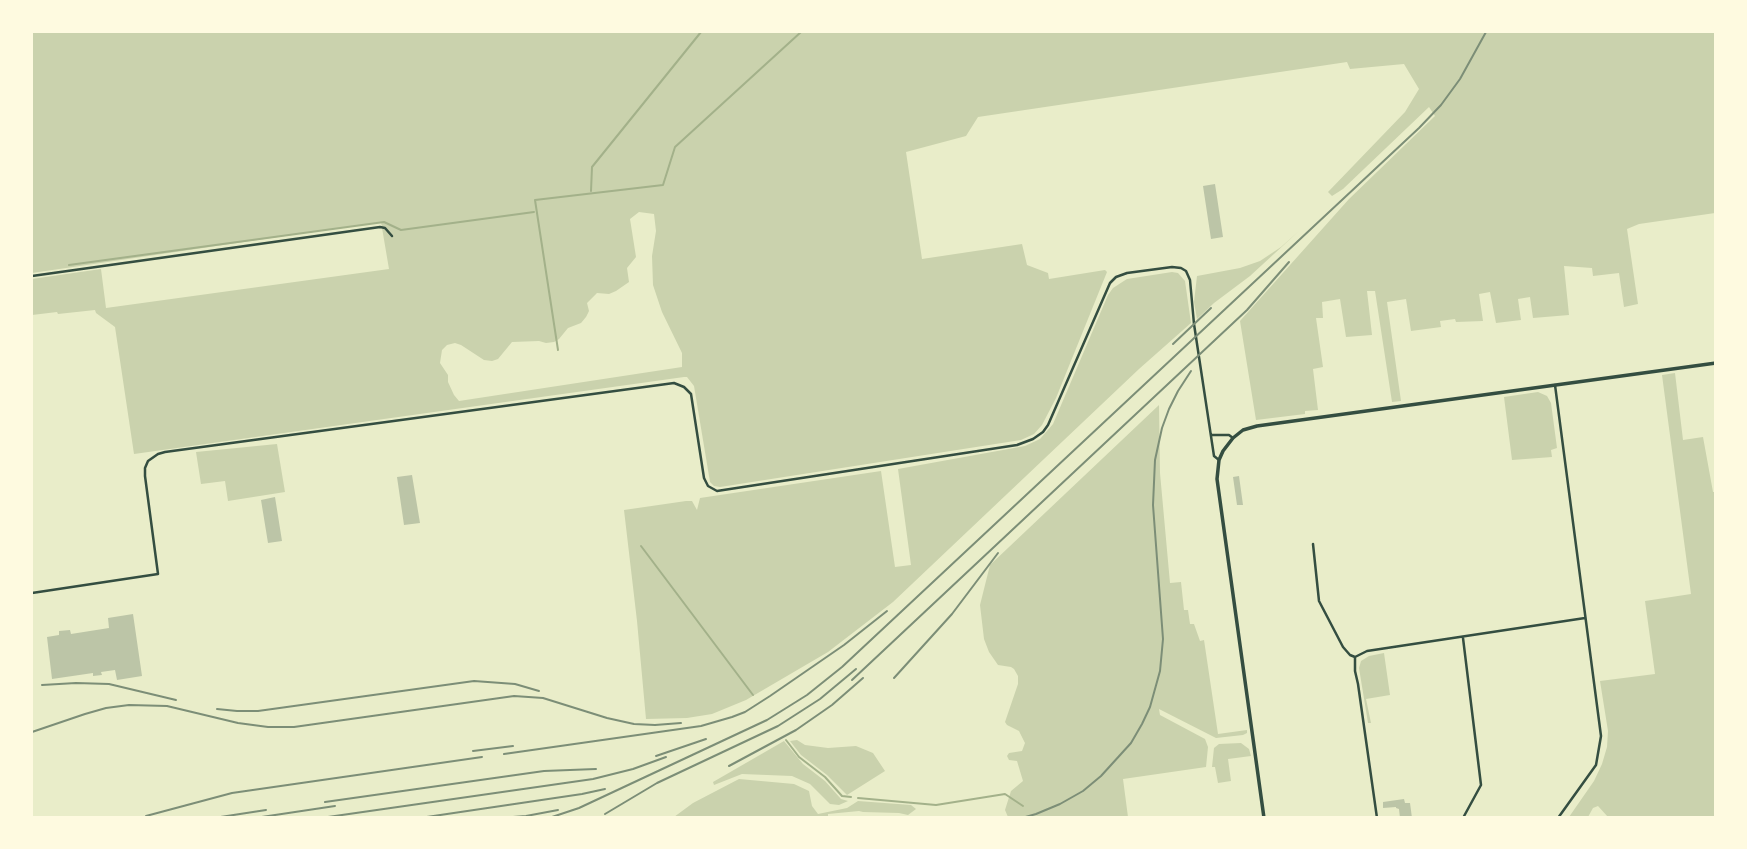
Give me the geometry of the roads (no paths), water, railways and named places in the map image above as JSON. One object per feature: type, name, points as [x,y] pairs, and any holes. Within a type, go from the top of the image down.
[{"type":"street","points":[[32,276],[380,227],[385,228],[392,236]]},
{"type":"street","points":[[32,593],[159,574],[145,468],[148,461],[165,452],[674,383],[691,394],[704,478],[708,486],[717,491],[1017,445],[1033,439],[1048,425],[1106,289],[1116,277],[1172,267],[1186,271],[1190,280],[1214,456],[1219,460]]},
{"type":"street","points":[[1264,817],[1217,479],[1219,460],[1233,438],[1242,430],[1257,426],[1716,363]]},
{"type":"street","points":[[1555,384],[1601,736],[1596,765],[1558,817]]},
{"type":"street","points":[[1211,435],[1229,435],[1233,438]]},
{"type":"street","points":[[1312,544],[1319,601],[1343,647],[1355,657]]},
{"type":"street","points":[[1355,657],[1367,650],[1585,618]]},
{"type":"street","points":[[1463,637],[1481,785],[1463,817]]},
{"type":"street","points":[[1355,657],[1354,671],[1377,817]]},
{"type":"waterway","points":[[591,191],[592,167],[701,32]]},
{"type":"waterway","points":[[558,350],[535,200],[663,185],[675,147],[801,32]]},
{"type":"waterway","points":[[69,265],[384,222],[401,230],[534,212]]},
{"type":"waterway","points":[[641,546],[753,695]]},
{"type":"waterway","points":[[786,740],[799,757],[825,777],[842,796],[851,797]]},
{"type":"waterway","points":[[858,798],[936,805],[1005,794],[1023,806]]},
{"type":"railway","points":[[549,818],[579,808],[767,720],[807,695],[842,667],[1419,128],[1441,105],[1460,79],[1486,32]]},
{"type":"railway","points":[[852,680],[1247,310],[1289,262]]},
{"type":"railway","points":[[1173,344],[1211,308]]},
{"type":"railway","points":[[1022,818],[1060,804],[1083,791],[1101,776],[1131,743],[1150,707],[1160,671],[1163,639],[1153,505],[1155,460],[1169,409],[1191,371]]},
{"type":"railway","points":[[894,678],[952,614],[998,553]]},
{"type":"railway","points":[[504,754],[701,726],[732,717],[770,696],[844,645],[887,611]]},
{"type":"railway","points":[[605,814],[657,783],[778,726],[820,699],[856,669]]},
{"type":"railway","points":[[729,766],[796,730],[832,705],[863,678]]},
{"type":"railway","points":[[217,709],[258,711],[474,681],[515,684],[539,691]]},
{"type":"railway","points":[[42,685],[109,684],[176,700]]},
{"type":"railway","points":[[32,732],[106,708],[129,705],[167,706],[238,723],[294,727],[514,696],[543,698],[634,724],[681,723]]},
{"type":"railway","points":[[656,756],[706,739]]},
{"type":"railway","points":[[473,751],[513,746]]},
{"type":"railway","points":[[146,816],[232,793],[482,757]]},
{"type":"railway","points":[[321,818],[593,779],[666,757]]},
{"type":"railway","points":[[325,802],[544,771],[596,769]]},
{"type":"railway","points":[[420,818],[605,789]]},
{"type":"railway","points":[[255,818],[335,806]]},
{"type":"railway","points":[[214,818],[266,810]]},
{"type":"railway","points":[[500,818],[558,810]]}]
